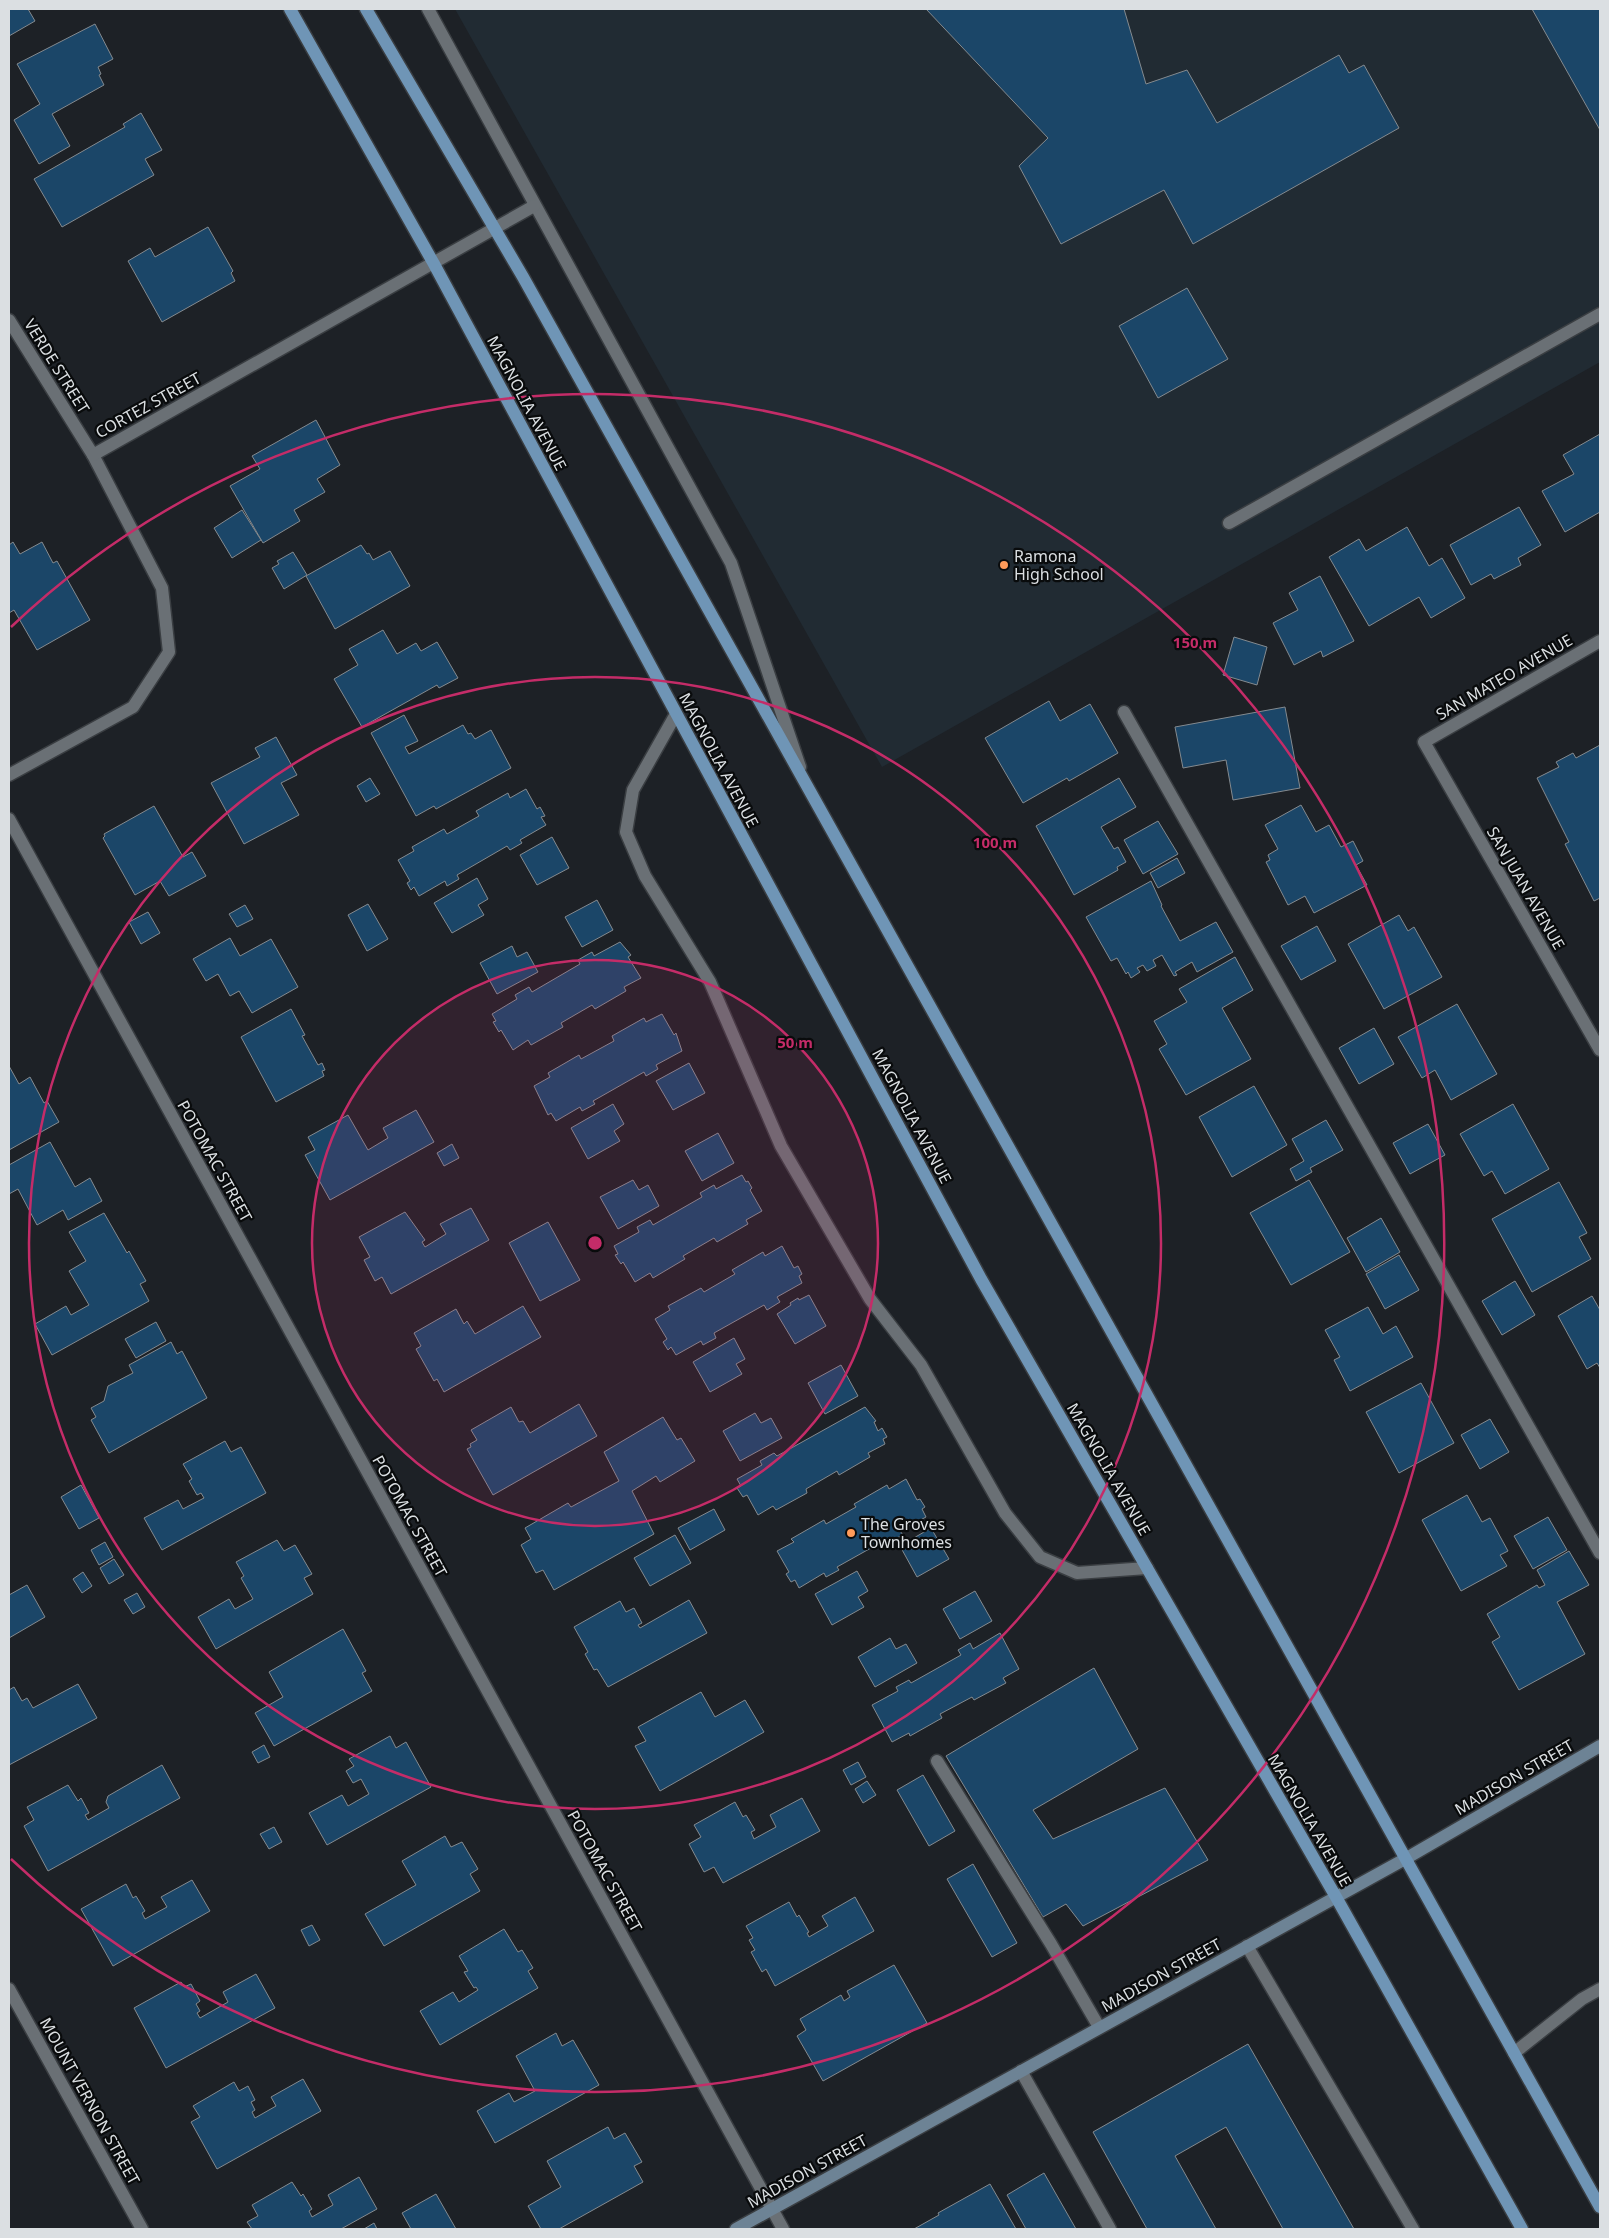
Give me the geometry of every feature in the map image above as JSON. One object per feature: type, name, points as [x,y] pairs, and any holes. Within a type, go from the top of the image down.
[{"type":"main road","name":"MAGNOLIA AVENUE","points":[[290,9],[434,264],[981,1279],[1336,1897],[1522,2229]]},
{"type":"main road","points":[[366,9],[495,228],[1600,2206]]},
{"type":"main road","name":"MADISON STREET","points":[[736,2229],[1405,1859],[1600,1746]]},
{"type":"street","points":[[428,9],[534,206],[731,563],[804,779]]},
{"type":"street","name":"CORTEZ STREET","points":[[9,775],[133,707],[169,652],[162,588],[92,455],[534,206]]},
{"type":"street","points":[[1229,523],[1600,314]]},
{"type":"street","name":"VERDE STREET","points":[[9,320],[92,455]]},
{"type":"street","name":"SAN MATEO AVENUE","points":[[1424,742],[1600,641]]},
{"type":"street","points":[[1124,712],[1600,1553]]},
{"type":"street","points":[[676,714],[633,790],[626,832],[645,876],[710,982],[781,1146],[870,1299],[921,1365],[1005,1513],[1040,1557],[1077,1573],[1147,1568]]},
{"type":"street","name":"SAN JUAN AVENUE","points":[[1424,742],[1600,1050]]},
{"type":"street","name":"POTOMAC STREET","points":[[9,819],[783,2229]]},
{"type":"street","points":[[937,1761],[1051,1944],[1100,2028]]},
{"type":"street","points":[[1247,1946],[1413,2229]]},
{"type":"street","name":"MOUNT VERNON STREET","points":[[9,1989],[142,2229]]},
{"type":"street","points":[[1514,2053],[1582,1999],[1600,1989]]},
{"type":"street","points":[[1021,2071],[1110,2229]]},
{"type":"shaded area","name":"Ramona High School","points":[[455,9],[1600,9],[1600,362],[882,767]]},
{"type":"building","points":[[9,9],[28,9],[35,21],[9,36]]},
{"type":"building","points":[[926,9],[1124,9],[1146,84],[1187,70],[1217,123],[1339,55],[1349,73],[1364,65],[1399,128],[1193,244],[1164,190],[1061,244],[1019,166],[1048,138]]},
{"type":"building","points":[[1532,9],[1600,9],[1600,130]]},
{"type":"building","points":[[95,24],[113,59],[98,67],[101,74],[99,75],[104,85],[52,114],[70,146],[39,164],[14,120],[40,104],[17,64]]},
{"type":"building","points":[[141,113],[162,150],[145,159],[154,175],[62,227],[34,179],[125,127],[123,124]]},
{"type":"building","points":[[208,227],[233,271],[231,273],[235,281],[162,322],[128,261],[150,248],[155,257]]},
{"type":"building","points":[[1187,288],[1228,359],[1158,398],[1119,326]]},
{"type":"building","points":[[316,420],[340,465],[317,479],[325,492],[294,510],[300,521],[263,543],[230,486],[260,469],[252,456]]},
{"type":"building","points":[[1600,434],[1600,512],[1565,532],[1542,491],[1574,474],[1563,455]]},
{"type":"building","points":[[1519,507],[1541,545],[1518,558],[1521,565],[1494,579],[1491,574],[1471,585],[1450,545]]},
{"type":"building","points":[[242,510],[261,540],[232,558],[214,528]]},
{"type":"building","points":[[1407,527],[1429,566],[1442,558],[1465,598],[1431,618],[1419,597],[1369,626],[1329,557],[1359,539],[1366,551]]},
{"type":"building","points":[[13,542],[20,554],[42,542],[53,563],[57,561],[90,620],[37,650],[14,610],[9,613],[9,545]]},
{"type":"building","points":[[361,545],[373,560],[390,551],[410,586],[335,629],[306,576]]},
{"type":"building","points":[[293,552],[307,575],[284,589],[272,568],[279,564],[277,561]]},
{"type":"building","points":[[1320,576],[1354,641],[1323,657],[1321,651],[1294,665],[1273,623],[1298,610],[1289,593]]},
{"type":"building","points":[[383,630],[397,654],[416,643],[421,651],[437,642],[458,678],[439,688],[437,685],[362,727],[334,679],[358,665],[349,649]]},
{"type":"building","points":[[1234,637],[1267,647],[1257,685],[1223,675]]},
{"type":"building","points":[[1049,701],[1060,721],[1090,704],[1118,753],[1069,781],[1067,778],[1023,803],[985,738]]},
{"type":"building","points":[[1285,707],[1300,788],[1233,800],[1226,760],[1183,768],[1175,727]]},
{"type":"building","points":[[404,715],[418,741],[405,747],[409,754],[463,725],[468,734],[471,733],[475,739],[491,730],[511,768],[436,809],[434,806],[416,816],[371,733]]},
{"type":"building","points":[[276,737],[297,775],[281,783],[299,815],[244,844],[211,783],[260,757],[255,748]]},
{"type":"building","points":[[1600,745],[1600,898],[1594,901],[1565,844],[1569,842],[1537,778],[1559,767],[1556,762],[1573,753],[1576,758]]},
{"type":"building","points":[[370,778],[380,794],[366,802],[357,786]]},
{"type":"building","points":[[1119,778],[1136,807],[1101,827],[1114,849],[1118,847],[1126,862],[1117,867],[1118,870],[1074,895],[1036,826]]},
{"type":"building","points":[[526,789],[537,809],[540,807],[545,816],[541,817],[546,825],[520,840],[522,843],[510,850],[507,846],[457,875],[459,879],[447,886],[445,881],[419,896],[414,887],[411,890],[407,883],[410,881],[398,860],[414,851],[412,847],[444,829],[447,834],[479,816],[476,811],[508,793],[510,798]]},
{"type":"building","points":[[1301,805],[1316,832],[1329,825],[1341,847],[1353,841],[1363,861],[1356,865],[1367,885],[1314,913],[1305,896],[1288,905],[1266,862],[1270,860],[1268,855],[1278,849],[1265,825]]},
{"type":"building","points":[[154,806],[183,857],[192,852],[206,876],[169,896],[160,881],[135,895],[103,838],[104,834]]},
{"type":"building","points":[[1158,821],[1178,854],[1143,874],[1124,840]]},
{"type":"building","points":[[552,837],[569,868],[537,885],[520,855]]},
{"type":"building","points":[[1177,858],[1185,873],[1158,888],[1150,873]]},
{"type":"building","points":[[477,878],[488,899],[478,905],[484,915],[452,933],[434,903]]},
{"type":"building","points":[[1151,881],[1161,906],[1180,941],[1216,922],[1233,952],[1197,972],[1192,962],[1175,972],[1177,975],[1174,976],[1162,955],[1153,960],[1156,966],[1147,971],[1143,965],[1137,968],[1140,972],[1131,978],[1128,972],[1126,974],[1117,958],[1111,961],[1086,917]]},
{"type":"building","points":[[597,900],[613,930],[582,947],[565,917]]},
{"type":"building","points":[[368,904],[388,939],[367,951],[348,915]]},
{"type":"building","points":[[245,905],[253,919],[237,927],[229,914]]},
{"type":"building","points":[[148,912],[160,933],[141,944],[129,922]]},
{"type":"building","points":[[1399,915],[1408,931],[1414,927],[1442,977],[1384,1009],[1348,944]]},
{"type":"building","points":[[1317,926],[1336,961],[1301,980],[1281,946]]},
{"type":"building","points":[[230,938],[240,956],[271,939],[298,987],[252,1013],[239,991],[230,996],[218,974],[206,981],[193,959]]},
{"type":"building","points":[[620,942],[631,955],[628,957],[641,978],[624,987],[626,991],[595,1009],[592,1005],[561,1023],[563,1027],[531,1045],[528,1040],[513,1050],[501,1030],[499,1032],[493,1022],[496,1021],[492,1014],[517,999],[515,995],[529,987],[532,992],[580,964],[578,960],[592,952],[594,956]]},
{"type":"building","points":[[512,946],[517,957],[527,952],[538,972],[497,994],[480,963]]},
{"type":"building","points":[[1235,957],[1253,990],[1222,1008],[1251,1059],[1186,1095],[1159,1049],[1167,1044],[1154,1021],[1187,1002],[1179,989]]},
{"type":"building","points":[[1457,1004],[1497,1074],[1451,1100],[1435,1070],[1422,1078],[1398,1037]]},
{"type":"building","points":[[291,1009],[305,1035],[302,1036],[318,1065],[322,1063],[325,1070],[322,1071],[324,1076],[276,1102],[241,1037]]},
{"type":"building","points":[[662,1014],[674,1035],[676,1033],[682,1051],[656,1065],[658,1069],[646,1076],[644,1072],[593,1101],[595,1104],[582,1111],[580,1107],[556,1121],[551,1113],[548,1115],[534,1086],[550,1077],[548,1073],[579,1055],[581,1059],[614,1041],[612,1036],[644,1018],[646,1022]]},
{"type":"building","points":[[1374,1028],[1394,1064],[1359,1084],[1339,1048]]},
{"type":"building","points":[[689,1063],[705,1093],[673,1110],[656,1081]]},
{"type":"building","points":[[9,1066],[19,1084],[30,1077],[44,1103],[47,1101],[59,1122],[9,1150]]},
{"type":"building","points":[[1254,1086],[1287,1145],[1232,1177],[1199,1117]]},
{"type":"building","points":[[613,1104],[624,1124],[614,1131],[620,1141],[588,1159],[571,1128]]},
{"type":"building","points":[[1513,1104],[1549,1169],[1505,1194],[1492,1171],[1484,1176],[1460,1134]]},
{"type":"building","points":[[416,1110],[434,1142],[330,1200],[305,1155],[315,1150],[308,1137],[348,1115],[368,1150],[388,1138],[383,1128]]},
{"type":"building","points":[[1326,1120],[1343,1150],[1310,1168],[1312,1172],[1296,1181],[1290,1169],[1304,1161],[1292,1139]]},
{"type":"building","points":[[1428,1124],[1445,1155],[1410,1174],[1393,1143]]},
{"type":"building","points":[[718,1133],[734,1163],[702,1181],[685,1151]]},
{"type":"building","points":[[50,1142],[75,1187],[90,1178],[102,1201],[68,1220],[63,1210],[37,1225],[18,1189],[9,1194],[9,1165]]},
{"type":"building","points":[[452,1144],[459,1158],[444,1166],[437,1153]]},
{"type":"building","points":[[742,1175],[752,1188],[750,1190],[762,1211],[746,1220],[748,1224],[717,1242],[714,1238],[683,1256],[685,1259],[653,1278],[650,1273],[635,1282],[623,1262],[621,1264],[615,1255],[618,1254],[614,1246],[639,1232],[637,1227],[650,1220],[653,1225],[702,1197],[700,1193],[714,1185],[716,1189]]},
{"type":"building","points":[[633,1180],[639,1190],[648,1185],[659,1206],[618,1229],[600,1197]]},
{"type":"building","points":[[1309,1180],[1350,1252],[1291,1285],[1250,1213]]},
{"type":"building","points":[[1559,1182],[1587,1233],[1579,1237],[1591,1259],[1532,1292],[1492,1219]]},
{"type":"building","points":[[471,1208],[489,1240],[391,1294],[382,1277],[375,1281],[364,1260],[370,1257],[359,1237],[405,1212],[425,1240],[422,1242],[425,1247],[446,1234],[440,1224]]},
{"type":"building","points":[[104,1213],[146,1281],[140,1284],[149,1301],[52,1355],[35,1324],[66,1306],[71,1315],[89,1305],[69,1271],[86,1261],[69,1232]]},
{"type":"building","points":[[1381,1218],[1400,1252],[1366,1272],[1347,1238]]},
{"type":"building","points":[[548,1222],[580,1280],[540,1301],[509,1243]]},
{"type":"building","points":[[782,1246],[794,1268],[798,1266],[802,1274],[799,1276],[802,1283],[777,1297],[780,1302],[767,1310],[764,1305],[714,1333],[716,1338],[703,1345],[701,1341],[676,1355],[671,1347],[668,1350],[663,1342],[667,1339],[655,1319],[670,1310],[668,1306],[701,1288],[704,1292],[735,1274],[732,1270],[763,1252],[765,1256]]},
{"type":"building","points":[[1399,1255],[1419,1290],[1385,1309],[1366,1274]]},
{"type":"building","points":[[1515,1281],[1535,1315],[1502,1335],[1482,1301]]},
{"type":"building","points":[[809,1295],[826,1326],[795,1344],[777,1314],[798,1298],[799,1300]]},
{"type":"building","points":[[1592,1296],[1600,1310],[1600,1368],[1597,1363],[1587,1369],[1558,1316]]},
{"type":"building","points":[[523,1306],[541,1337],[444,1392],[437,1379],[434,1381],[416,1349],[421,1346],[414,1333],[456,1309],[464,1324],[467,1321],[475,1334]]},
{"type":"building","points":[[1368,1307],[1383,1334],[1396,1326],[1413,1357],[1350,1391],[1334,1360],[1340,1357],[1325,1330]]},
{"type":"building","points":[[156,1322],[166,1341],[136,1358],[125,1339]]},
{"type":"building","points":[[734,1338],[745,1359],[736,1364],[742,1374],[710,1392],[693,1362]]},
{"type":"building","points":[[171,1342],[177,1354],[182,1351],[207,1398],[109,1453],[91,1420],[96,1417],[91,1408],[104,1401],[108,1386],[133,1373],[129,1365]]},
{"type":"building","points":[[841,1365],[858,1396],[825,1414],[808,1383]]},
{"type":"building","points":[[1421,1383],[1454,1443],[1399,1473],[1366,1412]]},
{"type":"building","points":[[579,1404],[597,1436],[493,1495],[467,1449],[471,1447],[470,1444],[477,1440],[471,1430],[511,1407],[519,1422],[523,1421],[530,1433]]},
{"type":"building","name":"The Groves Townhomes","points":[[865,1407],[876,1421],[874,1422],[878,1431],[882,1428],[887,1437],[883,1439],[885,1444],[868,1453],[870,1457],[839,1475],[837,1471],[806,1489],[807,1493],[776,1510],[773,1506],[758,1515],[747,1495],[743,1497],[737,1488],[741,1486],[737,1479],[762,1465],[760,1461],[774,1453],[777,1456]]},
{"type":"building","points":[[755,1413],[761,1423],[771,1418],[782,1438],[740,1461],[723,1431]]},
{"type":"building","points":[[663,1417],[677,1440],[681,1438],[695,1461],[660,1482],[656,1476],[632,1491],[654,1534],[554,1590],[543,1570],[536,1573],[521,1545],[531,1539],[525,1528],[568,1503],[571,1507],[619,1481],[604,1452]]},
{"type":"building","points":[[1490,1419],[1509,1452],[1480,1469],[1461,1435]]},
{"type":"building","points":[[225,1441],[231,1452],[241,1447],[266,1493],[162,1550],[144,1518],[178,1500],[183,1509],[204,1498],[201,1493],[197,1495],[189,1481],[192,1479],[183,1464]]},
{"type":"building","name":"The Groves Townhomes","points":[[906,1479],[917,1500],[920,1499],[925,1507],[922,1509],[926,1517],[900,1531],[903,1535],[889,1542],[887,1539],[837,1567],[839,1570],[826,1577],[824,1573],[799,1588],[795,1580],[791,1582],[786,1574],[789,1572],[777,1551],[794,1542],[791,1539],[824,1520],[826,1524],[856,1507],[854,1504],[887,1485],[889,1489]]},
{"type":"building","points":[[81,1485],[99,1518],[79,1529],[61,1497]]},
{"type":"building","points":[[1467,1495],[1482,1522],[1490,1518],[1508,1551],[1500,1555],[1507,1566],[1461,1591],[1422,1520]]},
{"type":"building","points":[[714,1509],[725,1530],[690,1550],[678,1528]]},
{"type":"building","points":[[1548,1517],[1567,1550],[1533,1569],[1514,1536]]},
{"type":"building","points":[[931,1528],[949,1559],[917,1577],[900,1546]]},
{"type":"building","points":[[675,1535],[691,1563],[650,1586],[634,1558]]},
{"type":"building","points":[[277,1540],[284,1551],[295,1545],[312,1574],[304,1578],[313,1594],[216,1649],[198,1617],[229,1599],[235,1609],[253,1599],[241,1578],[244,1576],[236,1562]]},
{"type":"building","points":[[105,1542],[113,1557],[99,1565],[91,1550]]},
{"type":"building","points":[[1569,1551],[1589,1585],[1557,1602],[1585,1654],[1519,1690],[1492,1642],[1500,1637],[1487,1614],[1537,1585],[1539,1588],[1545,1585],[1537,1570]]},
{"type":"building","points":[[114,1559],[124,1575],[109,1584],[100,1568]]},
{"type":"building","points":[[857,1571],[868,1591],[858,1597],[864,1607],[832,1625],[815,1594]]},
{"type":"building","points":[[83,1572],[92,1586],[82,1593],[73,1579]]},
{"type":"building","points":[[27,1585],[45,1617],[9,1638],[9,1595]]},
{"type":"building","points":[[975,1591],[992,1621],[960,1639],[943,1609]]},
{"type":"building","points":[[137,1593],[145,1607],[133,1614],[124,1600]]},
{"type":"building","points":[[689,1600],[707,1633],[608,1687],[597,1669],[594,1670],[585,1654],[588,1652],[574,1627],[620,1601],[626,1612],[634,1608],[642,1623],[638,1625],[640,1628]]},
{"type":"building","points":[[343,1629],[366,1671],[362,1673],[372,1691],[274,1746],[255,1713],[283,1697],[269,1672]]},
{"type":"building","points":[[1000,1633],[1019,1669],[1003,1678],[1006,1683],[974,1700],[972,1697],[940,1714],[942,1718],[910,1736],[909,1733],[892,1742],[872,1705],[898,1691],[896,1687],[909,1680],[911,1683],[961,1655],[958,1650],[970,1643],[973,1649]]},
{"type":"building","points":[[890,1638],[896,1649],[906,1644],[917,1663],[875,1687],[858,1657]]},
{"type":"building","points":[[1094,1668],[1138,1749],[1033,1810],[1053,1839],[1165,1788],[1208,1860],[1083,1926],[1066,1904],[1043,1917],[946,1756]]},
{"type":"building","points":[[78,1684],[97,1718],[9,1765],[9,1690],[14,1687],[22,1701],[27,1698],[33,1708]]},
{"type":"building","points":[[701,1692],[715,1717],[745,1700],[764,1732],[660,1791],[635,1746],[646,1741],[638,1727]]},
{"type":"building","points":[[390,1736],[396,1748],[406,1742],[431,1787],[327,1845],[309,1813],[342,1795],[348,1806],[369,1794],[361,1779],[353,1783],[346,1771],[354,1766],[349,1759]]},
{"type":"building","points":[[264,1745],[270,1757],[258,1763],[252,1752]]},
{"type":"building","points":[[858,1762],[866,1777],[851,1785],[843,1770]]},
{"type":"building","points":[[162,1765],[180,1798],[48,1871],[24,1826],[34,1820],[27,1807],[68,1785],[78,1801],[81,1798],[89,1813],[85,1815],[88,1820],[109,1808],[106,1802],[108,1796]]},
{"type":"building","points":[[923,1775],[955,1831],[929,1846],[897,1790]]},
{"type":"building","points":[[867,1781],[876,1795],[863,1803],[855,1789]]},
{"type":"building","points":[[802,1798],[820,1831],[723,1883],[714,1867],[704,1872],[689,1844],[701,1837],[694,1825],[735,1802],[743,1817],[746,1815],[755,1830],[751,1832],[754,1839],[776,1827],[770,1815]]},
{"type":"building","points":[[274,1827],[282,1842],[269,1849],[260,1834]]},
{"type":"building","points":[[445,1836],[451,1847],[462,1842],[478,1869],[470,1874],[480,1891],[384,1946],[365,1914],[416,1885],[402,1861]]},
{"type":"building","points":[[973,1864],[1017,1943],[992,1957],[947,1879]]},
{"type":"building","points":[[192,1880],[210,1911],[113,1966],[81,1909],[126,1884],[133,1898],[136,1896],[145,1911],[142,1913],[145,1919],[167,1907],[161,1897]]},
{"type":"building","points":[[855,1897],[874,1931],[775,1986],[766,1969],[762,1972],[751,1952],[755,1950],[749,1940],[753,1938],[746,1926],[789,1902],[797,1917],[799,1915],[809,1932],[807,1933],[809,1937],[828,1926],[822,1916]]},
{"type":"building","points":[[312,1925],[320,1940],[309,1946],[301,1930]]},
{"type":"building","points":[[504,1929],[518,1952],[522,1950],[533,1968],[528,1971],[538,1988],[440,2045],[420,2011],[453,1992],[459,2002],[478,1990],[476,1987],[474,1988],[464,1972],[468,1971],[459,1956]]},
{"type":"building","points":[[894,1965],[927,2023],[823,2081],[797,2036],[806,2030],[800,2019],[841,1995],[844,2001],[850,1997],[847,1991]]},
{"type":"building","points":[[256,1974],[275,2008],[166,2068],[134,2008],[181,1982],[184,1987],[191,1984],[200,2001],[196,2004],[200,2011],[197,2013],[200,2018],[228,2002],[223,1992]]},
{"type":"building","points":[[556,2033],[562,2046],[573,2040],[599,2085],[495,2143],[477,2111],[509,2093],[514,2102],[535,2091],[516,2056]]},
{"type":"building","points":[[1248,2044],[1354,2229],[1283,2229],[1226,2127],[1175,2156],[1216,2229],[1147,2229],[1093,2132]]},
{"type":"building","points":[[303,2079],[321,2111],[217,2169],[191,2122],[200,2117],[193,2106],[234,2082],[239,2091],[248,2086],[255,2100],[251,2102],[255,2110],[252,2112],[255,2118],[276,2106],[271,2097]]},
{"type":"building","points":[[608,2127],[614,2139],[625,2133],[642,2162],[634,2166],[643,2182],[559,2229],[541,2229],[528,2206],[561,2187],[547,2161]]},
{"type":"building","points":[[1044,2173],[1076,2229],[1026,2229],[1007,2195]]},
{"type":"building","points":[[359,2177],[377,2209],[341,2229],[252,2229],[247,2222],[258,2216],[252,2205],[292,2182],[301,2196],[303,2194],[312,2209],[309,2211],[312,2217],[333,2205],[328,2195]]},
{"type":"building","points":[[990,2184],[1016,2229],[914,2229],[939,2215],[938,2213]]},
{"type":"building","points":[[436,2194],[456,2229],[411,2229],[402,2213]]},
{"type":"building","points":[[374,2223],[377,2229],[364,2229]]},
{"type":"place","name":"Ramona High School","points":[[1004,565]]},
{"type":"place","name":"The Groves Townhomes","points":[[851,1533]]}]
